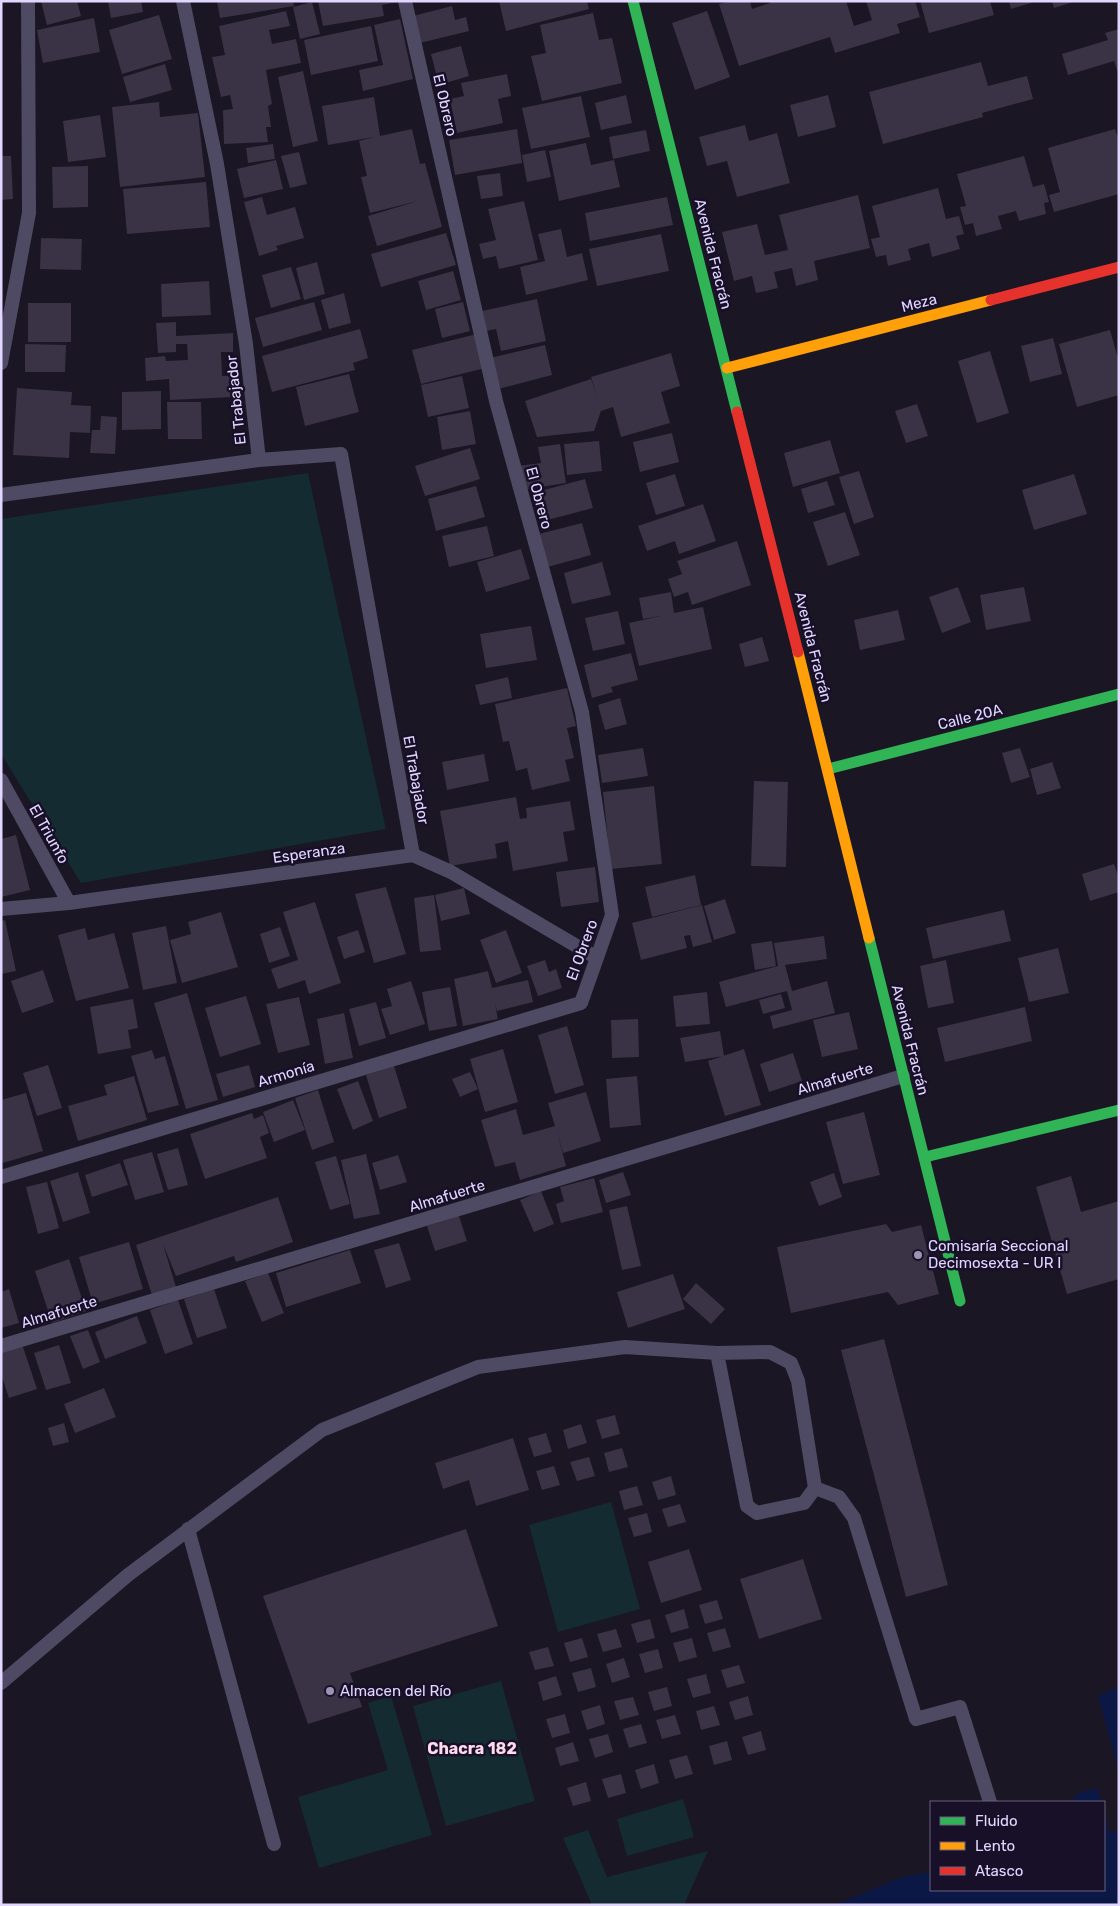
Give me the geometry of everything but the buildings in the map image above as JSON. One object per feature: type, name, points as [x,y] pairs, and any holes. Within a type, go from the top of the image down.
[{"type":"main road","name":"Avenida Fracrán","points":[[633,1],[828,769],[960,1301]]},
{"type":"main road","name":"Meza","points":[[726,368],[1119,267]]},
{"type":"main road","name":"Calle 20A","points":[[828,769],[1119,694]]},
{"type":"main road","points":[[925,1157],[1119,1110]]},
{"type":"lane","points":[[1,363],[29,213],[28,1]]},
{"type":"lane","name":"El Trabajador","points":[[183,1],[217,164],[246,344],[259,460],[341,454],[413,855]]},
{"type":"lane","name":"El Obrero","points":[[404,1],[496,401],[582,712],[612,915],[580,1003]]},
{"type":"lane","points":[[1,495],[259,460]]},
{"type":"lane","name":"El Triunfo","points":[[1,780],[69,903]]},
{"type":"lane","points":[[413,855],[451,872],[597,958]]},
{"type":"lane","name":"Esperanza","points":[[1,909],[69,903],[413,855]]},
{"type":"lane","name":"Armonía","points":[[1,1176],[580,1003]]},
{"type":"lane","name":"Almafuerte","points":[[1,1346],[903,1076]]},
{"type":"lane","points":[[1,1683],[128,1575],[322,1430],[478,1367],[625,1347],[717,1353],[770,1352],[792,1363],[798,1381],[815,1488],[804,1503],[757,1513],[747,1506],[717,1353]]},
{"type":"lane","points":[[815,1488],[839,1497],[854,1518],[916,1719],[960,1707],[990,1801]]},
{"type":"lane","points":[[188,1529],[274,1844]]},
{"type":"green space","points":[[308,473],[386,829],[81,883],[1,754],[1,519]]},
{"type":"green space","points":[[611,1502],[640,1609],[558,1632],[529,1525]]},
{"type":"green space","points":[[501,1681],[535,1801],[446,1826],[413,1706]]},
{"type":"green space","points":[[391,1696],[432,1835],[319,1868],[298,1797],[388,1770],[368,1703]]},
{"type":"green space","points":[[683,1799],[694,1837],[627,1856],[617,1819]]},
{"type":"green space","points":[[588,1830],[607,1877],[708,1851],[684,1905],[592,1905],[563,1838]]},
{"type":"water","points":[[1119,1687],[1119,1771],[1098,1696]]},
{"type":"water","points":[[1098,1789],[1101,1801],[1075,1801],[1074,1796],[1087,1790]]},
{"type":"water","points":[[1105,1816],[1109,1832],[1119,1831],[1119,1905],[835,1905],[902,1877],[930,1872],[930,1891],[1105,1891]]},
{"type":"traffic: fast","points":[[633,1],[737,412]]},
{"type":"traffic: fast","points":[[828,769],[1119,694]]},
{"type":"traffic: fast","points":[[869,938],[960,1301]]},
{"type":"traffic: fast","points":[[925,1157],[1119,1110]]},
{"type":"traffic: slow","points":[[727,368],[991,300]]},
{"type":"traffic: slow","points":[[798,652],[869,938]]},
{"type":"traffic: jam","points":[[991,300],[1119,267]]},
{"type":"traffic: jam","points":[[737,412],[798,652]]},
{"type":"place","name":"Comisaría Seccional Decimosexta - UR I","points":[[918,1255]]},
{"type":"place","name":"Almacen del Río","points":[[330,1691]]},
{"type":"district","name":"Chacra 182","points":[[472,1748]]}]
